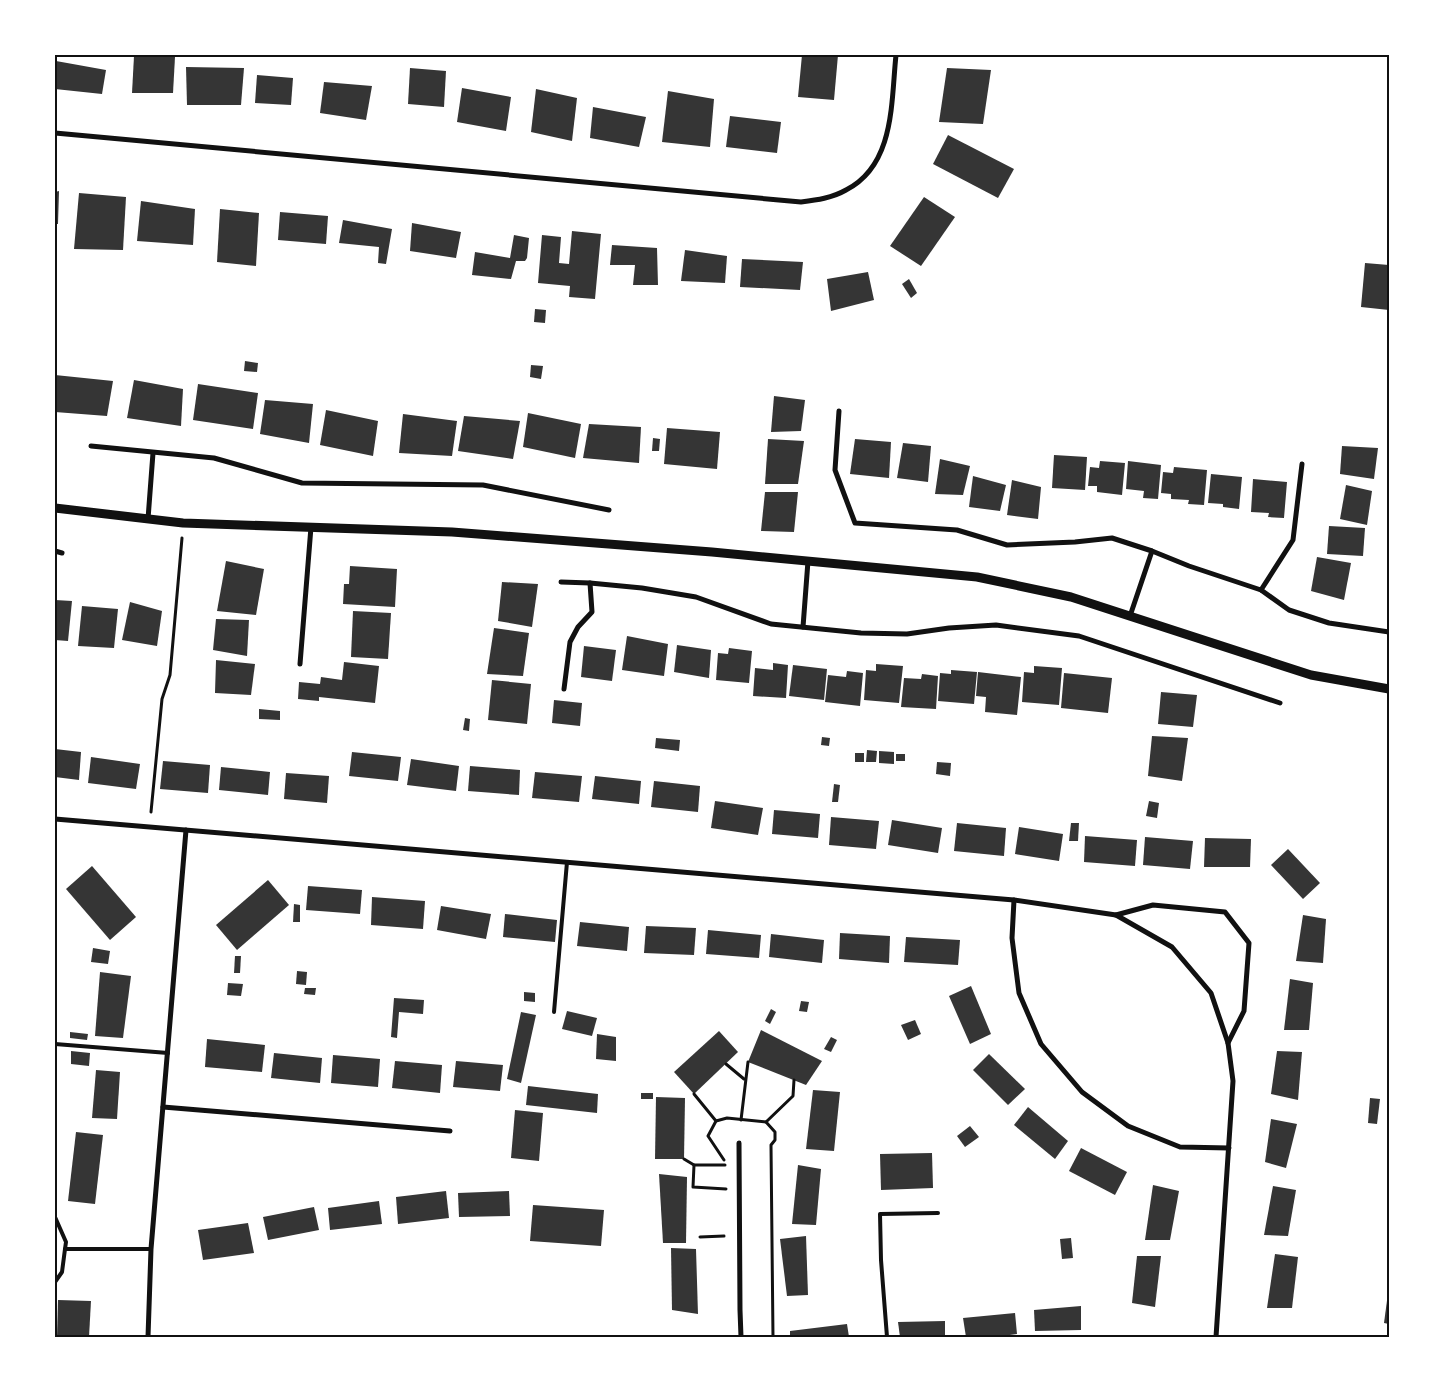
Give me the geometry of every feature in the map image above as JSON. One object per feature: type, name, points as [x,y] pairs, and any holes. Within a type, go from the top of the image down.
[{"type":"street","points":[[55,133],[801,202],[826,198],[846,190],[864,177],[880,155],[888,130],[896,55]]},
{"type":"street","points":[[839,410],[835,470],[855,523],[957,530],[1007,545],[1075,542],[1112,538],[1261,590],[1289,610],[1329,623],[1389,632]]},
{"type":"street","points":[[91,446],[214,458],[302,483],[483,485],[609,510]]},
{"type":"street","points":[[148,520],[153,452]]},
{"type":"street","points":[[1261,590],[1293,540],[1302,464]]},
{"type":"street","points":[[55,508],[183,523],[452,532],[808,560],[977,577],[1071,597],[1311,675],[1389,689]]},
{"type":"street","points":[[300,664],[311,527]]},
{"type":"street","points":[[55,551],[62,553]]},
{"type":"street","points":[[1130,616],[1152,551]]},
{"type":"street","points":[[803,628],[808,560]]},
{"type":"street","points":[[561,582],[642,588],[696,597],[771,624],[803,628],[861,634],[907,634],[949,628],[996,626],[1079,636],[1280,703]]},
{"type":"street","points":[[564,689],[570,642],[578,627],[592,612],[590,583]]},
{"type":"street","points":[[55,819],[1014,900],[1116,915],[1172,947],[1211,993],[1228,1042],[1233,1082],[1216,1337]]},
{"type":"street","points":[[148,1337],[151,1249],[186,830]]},
{"type":"street","points":[[1014,900],[1012,938],[1019,993],[1041,1044],[1082,1092],[1128,1126],[1180,1147],[1229,1148]]},
{"type":"street","points":[[1116,915],[1153,905],[1225,912],[1249,943],[1244,1011],[1228,1042]]},
{"type":"street","points":[[163,1107],[450,1131]]},
{"type":"street","points":[[739,1144],[741,1337]]},
{"type":"lane","points":[[554,1012],[567,862]]},
{"type":"lane","points":[[55,1044],[168,1053]]},
{"type":"lane","points":[[887,1337],[881,1260],[880,1214],[938,1213]]},
{"type":"lane","points":[[55,1217],[66,1242],[62,1272],[55,1282]]},
{"type":"lane","points":[[65,1249],[151,1249]]},
{"type":"path","points":[[149,827],[162,699],[170,675],[183,523]]},
{"type":"path","points":[[741,1120],[748,1062]]},
{"type":"path","points":[[726,1064],[745,1080]]},
{"type":"path","points":[[766,1122],[793,1096],[794,1080]]},
{"type":"path","points":[[694,1094],[716,1121]]},
{"type":"path","points":[[684,1159],[694,1165],[728,1165]]},
{"type":"path","points":[[694,1165],[693,1187],[728,1189]]},
{"type":"path","points":[[700,1237],[729,1236]]},
{"type":"building","points":[[802,55],[838,55],[834,100],[798,97]]},
{"type":"building","points":[[134,56],[175,57],[173,93],[132,93]]},
{"type":"building","points":[[56,61],[106,70],[102,94],[55,89]]},
{"type":"building","points":[[186,67],[244,68],[241,105],[187,105]]},
{"type":"building","points":[[410,68],[446,71],[444,107],[408,104]]},
{"type":"building","points":[[947,68],[991,70],[983,124],[939,122]]},
{"type":"building","points":[[257,75],[293,78],[291,105],[255,103]]},
{"type":"building","points":[[324,82],[372,86],[366,120],[320,113]]},
{"type":"building","points":[[462,88],[511,97],[506,131],[457,122]]},
{"type":"building","points":[[536,89],[577,98],[572,141],[531,132]]},
{"type":"building","points":[[668,91],[714,99],[710,147],[662,142]]},
{"type":"building","points":[[593,107],[646,117],[639,147],[590,138]]},
{"type":"building","points":[[730,116],[781,122],[777,153],[726,147]]},
{"type":"building","points":[[948,135],[1014,169],[998,198],[933,164]]},
{"type":"building","points":[[59,191],[58,224],[55,224],[55,192]]},
{"type":"building","points":[[79,193],[126,197],[123,250],[74,249]]},
{"type":"building","points":[[924,197],[955,217],[921,266],[890,246]]},
{"type":"building","points":[[141,201],[195,209],[193,245],[137,241]]},
{"type":"building","points":[[220,209],[259,213],[256,266],[217,262]]},
{"type":"building","points":[[280,212],[328,216],[326,244],[278,240]]},
{"type":"building","points":[[343,220],[392,229],[386,264],[378,263],[379,247],[339,243]]},
{"type":"building","points":[[412,223],[461,232],[456,258],[410,251]]},
{"type":"building","points":[[572,231],[601,234],[595,299],[569,297],[570,286],[538,283],[542,235],[561,237],[559,263],[569,264]]},
{"type":"building","points":[[514,235],[529,238],[527,258],[525,261],[516,261],[511,279],[472,275],[475,252],[510,258]]},
{"type":"building","points":[[612,245],[657,248],[658,285],[633,285],[635,265],[610,265]]},
{"type":"building","points":[[685,250],[727,256],[725,283],[681,281]]},
{"type":"building","points":[[742,259],[803,262],[800,290],[740,287]]},
{"type":"building","points":[[1365,263],[1389,265],[1389,310],[1361,307]]},
{"type":"building","points":[[868,272],[874,300],[831,311],[827,279]]},
{"type":"building","points":[[909,279],[917,293],[911,298],[902,284]]},
{"type":"building","points":[[535,309],[546,310],[545,323],[534,322]]},
{"type":"building","points":[[245,361],[258,363],[257,372],[244,371]]},
{"type":"building","points":[[531,365],[543,366],[541,379],[530,377]]},
{"type":"building","points":[[55,375],[113,381],[107,416],[55,412]]},
{"type":"building","points":[[134,380],[183,389],[181,426],[127,418]]},
{"type":"building","points":[[198,384],[258,393],[253,429],[193,420]]},
{"type":"building","points":[[774,396],[805,400],[801,431],[771,432]]},
{"type":"building","points":[[265,400],[313,404],[309,443],[260,434]]},
{"type":"building","points":[[326,410],[378,421],[373,456],[320,445]]},
{"type":"building","points":[[528,413],[581,424],[575,458],[523,447]]},
{"type":"building","points":[[403,414],[457,421],[452,456],[399,453]]},
{"type":"building","points":[[464,416],[520,421],[513,459],[458,451]]},
{"type":"building","points":[[589,424],[641,427],[639,463],[583,458]]},
{"type":"building","points":[[667,428],[720,432],[717,469],[664,464]]},
{"type":"building","points":[[653,438],[660,439],[659,451],[652,451]]},
{"type":"building","points":[[768,439],[804,441],[798,484],[765,484]]},
{"type":"building","points":[[855,439],[891,442],[889,478],[850,474]]},
{"type":"building","points":[[903,443],[931,446],[928,482],[897,478]]},
{"type":"building","points":[[1342,446],[1378,448],[1374,479],[1340,474]]},
{"type":"building","points":[[1054,455],[1087,457],[1085,490],[1052,488]]},
{"type":"building","points":[[940,459],[970,466],[963,495],[935,494]]},
{"type":"building","points":[[1100,461],[1125,463],[1122,495],[1097,492],[1097,486],[1088,486],[1090,467],[1099,468]]},
{"type":"building","points":[[1128,461],[1161,465],[1158,499],[1143,498],[1144,491],[1126,489]]},
{"type":"building","points":[[1174,467],[1207,470],[1204,505],[1188,504],[1189,500],[1171,499],[1171,494],[1161,493],[1163,472],[1173,473]]},
{"type":"building","points":[[1211,474],[1242,477],[1239,509],[1223,507],[1223,504],[1208,503]]},
{"type":"building","points":[[973,476],[1006,485],[1000,511],[969,507]]},
{"type":"building","points":[[1253,479],[1287,482],[1284,518],[1268,517],[1269,513],[1251,512]]},
{"type":"building","points":[[1012,480],[1041,487],[1038,519],[1007,515]]},
{"type":"building","points":[[1346,485],[1372,491],[1367,525],[1340,519]]},
{"type":"building","points":[[765,492],[798,492],[794,532],[761,531]]},
{"type":"building","points":[[1329,526],[1365,528],[1363,556],[1327,554]]},
{"type":"building","points":[[1317,557],[1351,563],[1344,600],[1311,591]]},
{"type":"building","points":[[226,561],[264,569],[256,615],[217,611]]},
{"type":"building","points":[[350,566],[397,569],[395,607],[343,604],[344,584],[349,584]]},
{"type":"building","points":[[502,582],[538,584],[532,627],[498,621]]},
{"type":"building","points":[[55,600],[72,601],[68,641],[55,640]]},
{"type":"building","points":[[130,602],[162,611],[157,646],[122,640]]},
{"type":"building","points":[[82,606],[118,609],[114,648],[78,646]]},
{"type":"building","points":[[353,611],[391,613],[388,659],[351,657]]},
{"type":"building","points":[[216,619],[249,620],[247,656],[213,650]]},
{"type":"building","points":[[494,628],[529,633],[523,676],[487,674]]},
{"type":"building","points":[[627,636],[668,644],[664,676],[622,670]]},
{"type":"building","points":[[677,645],[711,650],[709,678],[674,672]]},
{"type":"building","points":[[584,646],[616,650],[612,681],[581,677]]},
{"type":"building","points":[[729,648],[752,651],[749,683],[716,680],[718,653],[728,654]]},
{"type":"building","points":[[216,660],[255,664],[251,695],[215,693]]},
{"type":"building","points":[[344,662],[379,666],[375,703],[319,697],[319,701],[298,699],[299,682],[320,684],[321,677],[342,680]]},
{"type":"building","points":[[773,663],[788,665],[786,698],[753,696],[755,668],[773,670]]},
{"type":"building","points":[[876,664],[903,666],[899,703],[864,700],[866,670],[876,671]]},
{"type":"building","points":[[793,665],[827,669],[824,700],[789,696]]},
{"type":"building","points":[[1034,666],[1062,668],[1059,705],[1022,702],[1024,672],[1034,673]]},
{"type":"building","points":[[951,670],[977,672],[974,704],[938,701],[940,673],[951,674]]},
{"type":"building","points":[[847,671],[863,673],[860,706],[825,702],[828,675],[846,677]]},
{"type":"building","points":[[978,672],[1021,677],[1017,715],[985,712],[986,697],[976,696]]},
{"type":"building","points":[[1064,673],[1112,678],[1108,713],[1061,708]]},
{"type":"building","points":[[922,674],[938,676],[936,709],[901,707],[904,678],[921,679]]},
{"type":"building","points":[[492,680],[531,684],[527,724],[488,720]]},
{"type":"building","points":[[1161,692],[1197,695],[1193,727],[1158,724]]},
{"type":"building","points":[[554,700],[582,703],[580,726],[552,723]]},
{"type":"building","points":[[259,709],[280,711],[280,720],[259,719]]},
{"type":"building","points":[[465,718],[470,719],[469,731],[463,730]]},
{"type":"building","points":[[1152,736],[1188,738],[1182,781],[1148,776]]},
{"type":"building","points":[[822,737],[830,738],[829,746],[821,745]]},
{"type":"building","points":[[656,738],[680,740],[679,751],[655,748]]},
{"type":"building","points":[[55,749],[81,752],[79,780],[55,777]]},
{"type":"building","points":[[867,750],[877,751],[876,762],[866,762]]},
{"type":"building","points":[[879,751],[894,752],[894,764],[879,763]]},
{"type":"building","points":[[352,752],[401,757],[398,781],[349,776]]},
{"type":"building","points":[[855,753],[864,753],[864,762],[855,762]]},
{"type":"building","points":[[896,754],[905,754],[905,761],[896,761]]},
{"type":"building","points":[[91,757],[140,764],[136,789],[88,783]]},
{"type":"building","points":[[411,759],[459,766],[456,791],[407,785]]},
{"type":"building","points":[[163,761],[210,765],[208,793],[160,789]]},
{"type":"building","points":[[937,762],[951,763],[950,776],[936,774]]},
{"type":"building","points":[[470,766],[520,770],[519,795],[468,791]]},
{"type":"building","points":[[221,767],[270,772],[268,795],[219,790]]},
{"type":"building","points":[[535,772],[582,776],[579,802],[532,798]]},
{"type":"building","points":[[286,773],[329,776],[327,803],[284,799]]},
{"type":"building","points":[[595,776],[641,781],[639,804],[592,799]]},
{"type":"building","points":[[654,781],[700,786],[698,812],[651,807]]},
{"type":"building","points":[[834,784],[840,785],[838,802],[832,802]]},
{"type":"building","points":[[715,801],[763,808],[758,835],[711,828]]},
{"type":"building","points":[[1149,801],[1159,803],[1157,818],[1146,816]]},
{"type":"building","points":[[774,810],[820,814],[818,838],[772,834]]},
{"type":"building","points":[[831,817],[879,821],[876,849],[829,845]]},
{"type":"building","points":[[892,820],[942,828],[938,853],[888,845]]},
{"type":"building","points":[[957,823],[1006,828],[1004,856],[954,851]]},
{"type":"building","points":[[1071,823],[1079,823],[1078,841],[1069,841]]},
{"type":"building","points":[[1019,827],[1063,834],[1059,861],[1015,854]]},
{"type":"building","points":[[1085,836],[1137,840],[1135,866],[1084,862]]},
{"type":"building","points":[[1145,837],[1193,841],[1190,869],[1143,865]]},
{"type":"building","points":[[1205,838],[1251,839],[1250,867],[1204,867]]},
{"type":"building","points":[[1288,849],[1320,883],[1303,899],[1271,865]]},
{"type":"building","points":[[92,866],[136,917],[110,940],[66,889]]},
{"type":"building","points":[[268,880],[289,905],[237,950],[216,925]]},
{"type":"building","points":[[308,886],[362,890],[360,914],[306,910]]},
{"type":"building","points":[[372,897],[425,901],[423,929],[371,925]]},
{"type":"building","points":[[294,904],[300,905],[300,922],[293,922]]},
{"type":"building","points":[[441,906],[491,914],[486,939],[437,930]]},
{"type":"building","points":[[505,914],[557,920],[555,942],[503,937]]},
{"type":"building","points":[[1303,915],[1326,919],[1323,963],[1296,961]]},
{"type":"building","points":[[580,922],[629,927],[627,951],[577,946]]},
{"type":"building","points":[[646,926],[696,928],[694,955],[644,953]]},
{"type":"building","points":[[708,930],[761,935],[759,958],[706,954]]},
{"type":"building","points":[[840,933],[890,936],[889,963],[839,959]]},
{"type":"building","points":[[771,934],[824,940],[822,963],[769,957]]},
{"type":"building","points":[[906,937],[960,940],[958,965],[904,962]]},
{"type":"building","points":[[93,948],[110,951],[108,964],[91,962]]},
{"type":"building","points":[[235,956],[241,956],[240,973],[234,973]]},
{"type":"building","points":[[297,971],[307,972],[306,985],[296,984]]},
{"type":"building","points":[[100,972],[131,976],[123,1038],[95,1036]]},
{"type":"building","points":[[1290,979],[1313,983],[1309,1030],[1284,1030]]},
{"type":"building","points":[[228,983],[243,984],[241,996],[227,995]]},
{"type":"building","points":[[971,986],[991,1034],[970,1044],[949,996]]},
{"type":"building","points":[[305,988],[316,988],[315,995],[304,994]]},
{"type":"building","points":[[524,992],[535,993],[535,1002],[524,1001]]},
{"type":"building","points":[[394,998],[424,1000],[423,1014],[399,1012],[397,1038],[391,1037]]},
{"type":"building","points":[[801,1001],[809,1002],[807,1012],[799,1011]]},
{"type":"building","points":[[771,1009],[776,1012],[770,1024],[765,1021]]},
{"type":"building","points":[[567,1011],[597,1018],[592,1036],[562,1029]]},
{"type":"building","points":[[521,1012],[536,1015],[521,1083],[507,1079]]},
{"type":"building","points":[[915,1020],[921,1034],[908,1040],[901,1025]]},
{"type":"building","points":[[761,1030],[822,1061],[806,1085],[748,1062]]},
{"type":"building","points":[[719,1031],[738,1052],[694,1094],[674,1072]]},
{"type":"building","points":[[70,1032],[88,1034],[87,1040],[70,1038]]},
{"type":"building","points":[[597,1034],[616,1037],[616,1061],[596,1059]]},
{"type":"building","points":[[831,1037],[837,1040],[831,1052],[824,1049]]},
{"type":"building","points":[[207,1039],[265,1045],[262,1072],[205,1067]]},
{"type":"building","points":[[71,1051],[90,1053],[89,1066],[71,1064]]},
{"type":"building","points":[[1277,1051],[1302,1052],[1298,1100],[1271,1094]]},
{"type":"building","points":[[274,1053],[322,1058],[320,1083],[271,1078]]},
{"type":"building","points":[[989,1054],[1025,1089],[1008,1105],[973,1070]]},
{"type":"building","points":[[333,1055],[380,1059],[378,1087],[331,1083]]},
{"type":"building","points":[[395,1061],[442,1065],[440,1093],[392,1088]]},
{"type":"building","points":[[456,1061],[503,1065],[500,1091],[453,1087]]},
{"type":"building","points":[[96,1070],[120,1072],[117,1119],[92,1118]]},
{"type":"building","points":[[528,1086],[598,1094],[597,1113],[526,1105]]},
{"type":"building","points":[[813,1090],[840,1092],[834,1151],[806,1149]]},
{"type":"building","points":[[641,1093],[653,1093],[653,1099],[641,1099]]},
{"type":"building","points":[[656,1097],[685,1098],[684,1159],[655,1159]]},
{"type":"building","points":[[1370,1098],[1380,1099],[1377,1124],[1368,1123]]},
{"type":"building","points":[[1028,1107],[1068,1141],[1055,1159],[1014,1125]]},
{"type":"building","points":[[515,1110],[543,1113],[539,1161],[511,1158]]},
{"type":"building","points":[[1271,1119],[1297,1124],[1286,1168],[1265,1162]]},
{"type":"building","points":[[970,1126],[979,1137],[965,1147],[957,1136]]},
{"type":"building","points":[[76,1132],[103,1135],[95,1204],[68,1201]]},
{"type":"building","points":[[1081,1148],[1127,1172],[1115,1195],[1069,1171]]},
{"type":"building","points":[[932,1153],[933,1188],[881,1190],[880,1154]]},
{"type":"building","points":[[798,1165],[821,1169],[816,1225],[792,1224]]},
{"type":"building","points":[[659,1174],[687,1177],[686,1243],[663,1243]]},
{"type":"building","points":[[1153,1185],[1179,1191],[1170,1240],[1145,1240]]},
{"type":"building","points":[[1273,1186],[1296,1190],[1288,1236],[1264,1235]]},
{"type":"building","points":[[446,1191],[449,1218],[398,1224],[396,1197]]},
{"type":"building","points":[[509,1191],[510,1216],[459,1217],[458,1193]]},
{"type":"building","points":[[379,1201],[382,1224],[330,1230],[328,1208]]},
{"type":"building","points":[[533,1205],[604,1210],[601,1246],[530,1241]]},
{"type":"building","points":[[314,1207],[319,1230],[268,1240],[263,1217]]},
{"type":"building","points":[[248,1223],[254,1253],[203,1260],[198,1230]]},
{"type":"building","points":[[806,1236],[808,1295],[787,1296],[780,1239]]},
{"type":"building","points":[[1071,1238],[1073,1258],[1062,1259],[1060,1239]]},
{"type":"building","points":[[671,1248],[696,1249],[698,1314],[672,1310]]},
{"type":"building","points":[[1275,1254],[1298,1257],[1292,1308],[1267,1308]]},
{"type":"building","points":[[1137,1256],[1161,1256],[1155,1307],[1132,1303]]},
{"type":"building","points":[[1389,1293],[1389,1324],[1384,1323]]},
{"type":"building","points":[[58,1300],[91,1301],[89,1337],[57,1337]]},
{"type":"building","points":[[1081,1306],[1081,1330],[1035,1331],[1034,1310]]},
{"type":"building","points":[[1015,1313],[1017,1334],[995,1337],[966,1337],[963,1318]]},
{"type":"building","points":[[945,1321],[945,1337],[900,1337],[898,1322]]},
{"type":"building","points":[[847,1324],[849,1337],[790,1337],[790,1331]]}]
